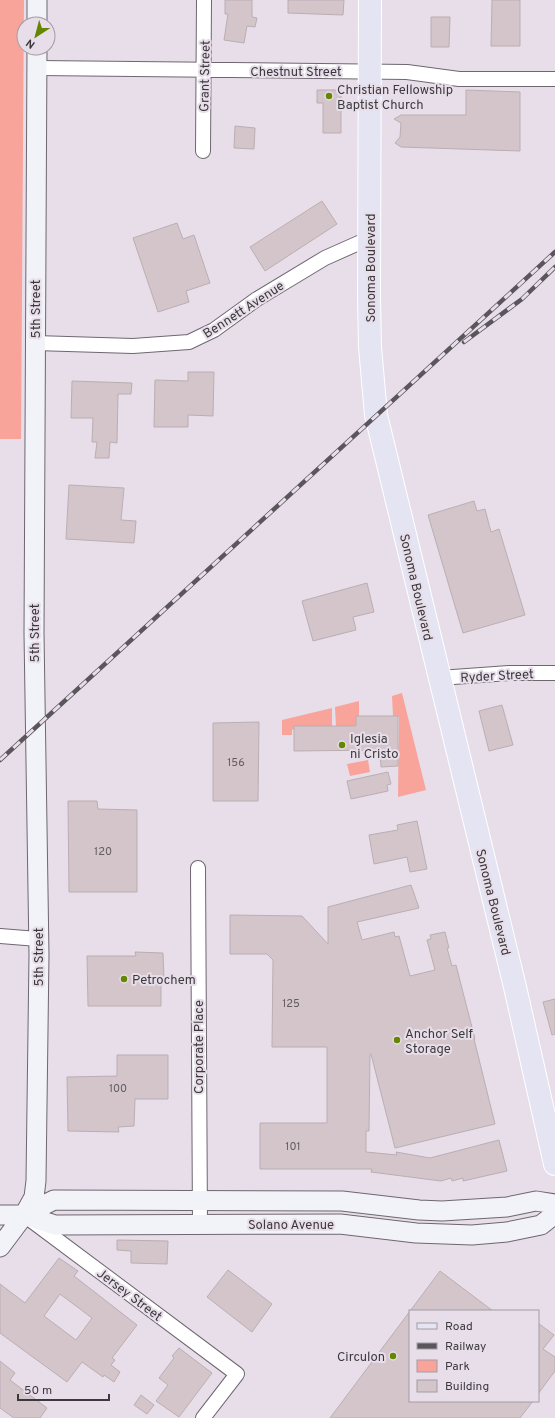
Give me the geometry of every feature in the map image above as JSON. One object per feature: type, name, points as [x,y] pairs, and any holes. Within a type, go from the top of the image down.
[{"type":"main road","name":"Sonoma Boulevard","points":[[370,0],[370,347],[376,415],[515,987],[555,1164]]},
{"type":"street","points":[[37,0],[37,16]]},
{"type":"street","name":"Grant Street","points":[[203,151],[204,0]]},
{"type":"street","name":"5th Street","points":[[0,1247],[24,1215],[34,1197],[36,1181],[38,939],[34,633],[37,56]]},
{"type":"street","name":"Chestnut Street","points":[[36,68],[370,71],[407,72],[459,79],[555,79]]},
{"type":"street","name":"Bennett Avenue","points":[[35,343],[132,346],[189,342],[214,330],[257,299],[325,258],[370,238]]},
{"type":"street","name":"Ryder Street","points":[[439,678],[510,673],[555,672]]},
{"type":"street","name":"Corporate Place","points":[[198,868],[200,1225]]},
{"type":"street","points":[[0,936],[38,939]]},
{"type":"street","name":"Solano Avenue","points":[[24,1215],[54,1200],[342,1201],[419,1210],[500,1207],[536,1201],[555,1204]]},
{"type":"street","name":"Solano Avenue","points":[[0,1215],[24,1215],[55,1225],[340,1224],[416,1233],[472,1235],[507,1232],[541,1225],[555,1214]]},
{"type":"street","name":"Jersey Street","points":[[24,1215],[237,1374],[203,1418]]},
{"type":"green space","points":[[0,0],[24,0],[24,16],[16,16],[16,56],[24,56],[21,439],[0,439]]},
{"type":"green space","points":[[402,693],[426,790],[398,797],[399,717],[393,716],[392,696]]},
{"type":"green space","points":[[359,701],[359,717],[356,717],[356,726],[336,726],[335,707]]},
{"type":"green space","points":[[332,708],[332,726],[294,726],[292,735],[282,735],[282,720]]},
{"type":"green space","points":[[368,760],[370,772],[350,776],[347,764]]},
{"type":"building","points":[[225,0],[252,0],[252,17],[257,18],[255,27],[247,26],[244,43],[224,40],[228,14],[225,14]]},
{"type":"building","points":[[288,0],[344,0],[343,15],[288,13]]},
{"type":"building","points":[[492,0],[520,0],[520,46],[491,46]]},
{"type":"building","points":[[431,17],[450,17],[449,47],[431,47]]},
{"type":"building","points":[[317,90],[341,90],[341,133],[323,133],[323,103],[317,103]]},
{"type":"building","points":[[466,90],[520,92],[520,151],[401,147],[395,143],[400,137],[401,123],[394,119],[401,115],[466,115]]},
{"type":"building","points":[[235,126],[255,128],[254,149],[234,148]]},
{"type":"building","points":[[322,201],[337,224],[265,271],[250,247]]},
{"type":"building","points":[[177,223],[183,239],[194,235],[210,283],[186,291],[189,302],[158,312],[133,238]]},
{"type":"building","points":[[188,372],[214,372],[213,416],[188,415],[188,427],[154,427],[155,380],[188,381]]},
{"type":"building","points":[[72,381],[132,383],[131,394],[118,394],[117,443],[110,442],[109,458],[95,458],[97,442],[92,442],[93,418],[71,418]]},
{"type":"building","points":[[69,485],[124,488],[121,520],[136,521],[134,543],[66,539]]},
{"type":"building","points":[[474,501],[477,511],[485,509],[491,532],[499,529],[525,615],[463,633],[428,515]]},
{"type":"building","points":[[367,583],[374,612],[353,617],[356,630],[313,641],[302,601]]},
{"type":"building","points":[[502,705],[513,745],[489,751],[479,711]]},
{"type":"building","points":[[356,716],[398,716],[398,766],[381,767],[380,750],[294,751],[294,726],[356,726]]},
{"type":"building","points":[[259,722],[258,801],[213,801],[213,723]]},
{"type":"building","points":[[388,772],[391,784],[387,785],[388,791],[351,799],[347,781]]},
{"type":"building","points":[[68,801],[97,801],[98,809],[137,810],[137,892],[69,892]]},
{"type":"building","points":[[417,821],[427,869],[410,872],[407,857],[374,864],[369,835],[398,830],[397,825]]},
{"type":"building","points":[[411,885],[419,908],[357,922],[362,940],[394,932],[395,937],[399,936],[410,976],[435,970],[427,940],[431,939],[430,935],[445,932],[449,948],[447,948],[452,966],[456,965],[495,1124],[395,1148],[370,1054],[369,1131],[366,1131],[366,1152],[397,1155],[396,1152],[430,1158],[499,1140],[507,1171],[463,1181],[463,1178],[452,1181],[451,1178],[441,1181],[371,1172],[372,1169],[260,1169],[260,1123],[327,1123],[327,1047],[272,1047],[273,960],[267,954],[230,954],[230,915],[302,916],[328,944],[328,907]]},
{"type":"building","name":"Petrochem","points":[[135,952],[163,953],[164,980],[161,979],[161,1006],[88,1006],[87,956],[136,956]]},
{"type":"building","points":[[555,999],[555,1034],[552,1035],[543,1002]]},
{"type":"building","points":[[117,1055],[168,1055],[168,1099],[135,1099],[134,1126],[118,1127],[119,1132],[68,1131],[67,1077],[117,1076]]},
{"type":"building","points":[[117,1240],[168,1241],[167,1264],[131,1263],[131,1251],[117,1250]]},
{"type":"building","points":[[59,1258],[78,1271],[74,1276],[137,1325],[112,1358],[115,1360],[111,1365],[120,1372],[114,1382],[104,1375],[103,1377],[82,1362],[67,1382],[0,1333],[0,1284],[25,1303]],"holes":[[[60,1294],[92,1318],[76,1340],[44,1316]]]},
{"type":"building","points":[[228,1270],[272,1304],[252,1332],[207,1297]]},
{"type":"building","points":[[440,1271],[492,1310],[411,1310]]},
{"type":"building","name":"Circulon","points":[[409,1312],[409,1402],[532,1402],[520,1418],[330,1418]]},
{"type":"building","points":[[539,1324],[554,1335],[543,1349],[555,1357],[555,1371],[539,1393]]},
{"type":"building","points":[[179,1348],[212,1373],[179,1417],[156,1401],[168,1385],[159,1378],[174,1358],[172,1356]]},
{"type":"building","points":[[0,1361],[15,1373],[10,1380],[47,1408],[40,1418],[14,1418],[0,1408]]},
{"type":"building","points":[[141,1395],[154,1405],[147,1414],[134,1405]]},
{"type":"railway","points":[[0,760],[555,252]]},
{"type":"railway","points":[[464,342],[522,299],[555,267]]},
{"type":"place","name":"Christian Fellowship Baptist Church","points":[[329,96]]},
{"type":"place","name":"Iglesia ni Cristo","points":[[342,745]]},
{"type":"place","name":"Petrochem","points":[[124,979]]},
{"type":"place","name":"Anchor Self Storage","points":[[397,1040]]},
{"type":"place","name":"Circulon","points":[[393,1356]]}]
